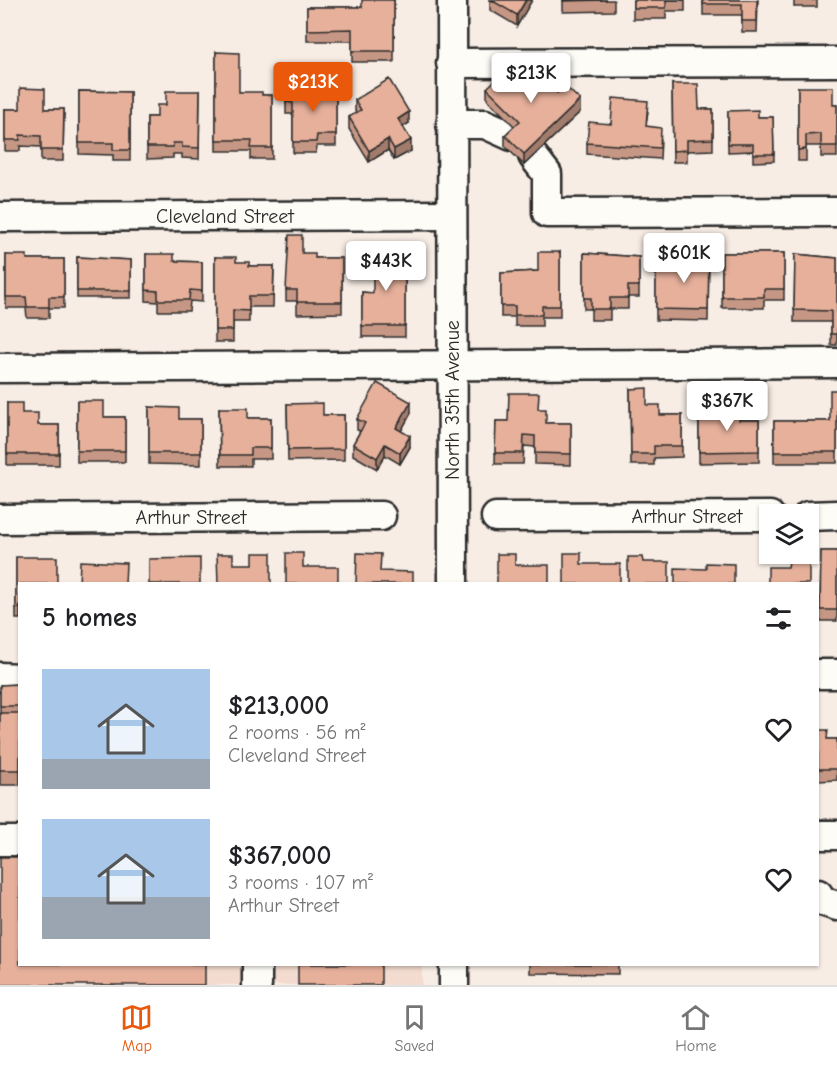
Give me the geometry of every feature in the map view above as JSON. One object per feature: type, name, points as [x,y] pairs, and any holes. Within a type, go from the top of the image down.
[{"type":"street","name":"North 35th Avenue","points":[[452,0],[453,582]]},
{"type":"street","points":[[451,63],[837,62]]},
{"type":"street","points":[[451,124],[485,124],[524,147],[547,174],[547,213],[837,212]]},
{"type":"street","name":"Cleveland Street","points":[[0,217],[451,215]]},
{"type":"street","points":[[0,368],[837,363]]},
{"type":"street","points":[[819,516],[837,515]]},
{"type":"street","name":"Arthur Street","points":[[0,519],[381,516]]},
{"type":"street","name":"Arthur Street","points":[[496,517],[759,516]]},
{"type":"street","points":[[819,675],[837,674]]},
{"type":"street","points":[[0,677],[18,678]]},
{"type":"street","points":[[819,835],[837,835]]},
{"type":"street","points":[[0,841],[18,841]]},
{"type":"street","points":[[819,896],[822,901],[837,906]]},
{"type":"street","points":[[257,966],[257,985]]},
{"type":"street","points":[[454,966],[454,985]]},
{"type":"shaded area","points":[[0,857],[18,857],[18,966],[422,966],[422,985],[0,985]]},
{"type":"building","points":[[362,0],[394,0],[394,51],[352,51],[352,29],[307,30],[307,7],[362,7]]},
{"type":"building","points":[[491,0],[526,0],[517,15]]},
{"type":"building","points":[[633,0],[666,0],[666,8],[633,8]]},
{"type":"building","points":[[703,0],[757,0],[757,21],[742,21],[742,4],[703,4]]},
{"type":"building","points":[[216,52],[239,53],[239,92],[262,92],[262,95],[272,95],[272,148],[251,148],[252,140],[216,140]]},
{"type":"building","points":[[512,64],[528,64],[557,93],[565,86],[580,100],[524,154],[505,135],[520,121],[487,88]]},
{"type":"building","points":[[389,79],[409,112],[398,119],[411,140],[394,149],[388,139],[369,151],[349,117],[361,110],[355,100]]},
{"type":"building","points":[[672,84],[698,84],[699,109],[713,109],[713,139],[687,140],[687,150],[673,151]]},
{"type":"building","points":[[798,87],[833,87],[833,105],[837,105],[837,146],[821,146],[821,134],[806,135],[806,149],[798,150]]},
{"type":"building","points":[[20,88],[45,89],[45,109],[64,109],[63,150],[41,150],[41,136],[20,135],[20,140],[5,140],[5,109],[20,109]]},
{"type":"building","points":[[286,89],[336,89],[336,135],[317,135],[316,142],[293,142],[293,103],[286,102]]},
{"type":"building","points":[[79,91],[130,92],[130,150],[113,150],[113,143],[79,143]]},
{"type":"building","points":[[166,91],[200,91],[199,148],[182,147],[182,143],[173,143],[173,147],[147,147],[147,117],[157,117],[157,105],[166,105]]},
{"type":"building","points":[[613,98],[648,101],[646,126],[661,128],[660,148],[587,143],[589,122],[611,124]]},
{"type":"building","points":[[758,110],[758,117],[773,117],[774,154],[753,154],[753,144],[728,144],[728,111]]},
{"type":"building","points":[[289,235],[302,235],[302,253],[315,253],[315,258],[342,258],[342,302],[297,302],[297,290],[286,290]]},
{"type":"building","points":[[373,252],[405,253],[405,326],[362,326],[362,292],[373,293]]},
{"type":"building","points":[[538,252],[560,252],[560,306],[542,306],[542,315],[515,315],[515,306],[501,306],[501,273],[538,271]]},
{"type":"building","points":[[690,252],[709,252],[708,310],[656,309],[656,262],[690,262]]},
{"type":"building","points":[[584,253],[639,257],[639,286],[628,286],[628,298],[610,298],[610,309],[591,309],[591,298],[584,298]]},
{"type":"building","points":[[722,253],[784,253],[784,289],[764,289],[764,297],[722,297]]},
{"type":"building","points":[[146,254],[174,254],[174,261],[202,262],[202,291],[190,290],[189,300],[158,300],[158,291],[146,290]]},
{"type":"building","points":[[795,254],[837,258],[837,334],[831,334],[831,311],[794,310]]},
{"type":"building","points":[[6,255],[27,255],[27,259],[64,259],[64,297],[49,297],[49,307],[27,307],[26,297],[6,297]]},
{"type":"building","points":[[77,257],[131,260],[131,291],[77,291]]},
{"type":"building","points":[[215,257],[236,257],[236,262],[249,262],[249,266],[274,266],[273,296],[249,296],[249,311],[233,310],[233,330],[215,330]]},
{"type":"building","points":[[377,383],[411,402],[396,428],[410,436],[400,453],[385,444],[377,458],[353,444],[365,423],[357,419]]},
{"type":"building","points":[[647,388],[647,405],[660,405],[660,415],[682,415],[682,446],[654,446],[654,454],[631,454],[630,389]]},
{"type":"building","points":[[830,390],[837,390],[837,452],[774,452],[774,421],[830,421]]},
{"type":"building","points":[[509,393],[539,393],[538,409],[546,409],[546,423],[571,423],[571,454],[535,453],[535,436],[524,435],[523,453],[495,453],[496,421],[508,421]]},
{"type":"building","points":[[77,401],[104,401],[104,417],[125,417],[125,451],[77,451]]},
{"type":"building","points":[[7,403],[22,403],[22,413],[38,413],[38,425],[59,425],[59,454],[7,454]]},
{"type":"building","points":[[323,403],[323,415],[344,415],[344,449],[288,450],[287,404]]},
{"type":"building","points":[[149,407],[179,408],[179,419],[201,419],[201,453],[149,453]]},
{"type":"building","points":[[219,408],[248,408],[248,418],[271,418],[271,448],[251,448],[251,455],[220,455]]},
{"type":"building","points":[[699,409],[739,409],[739,420],[759,420],[759,451],[699,452]]},
{"type":"building","points":[[821,551],[837,551],[837,610],[820,610]]},
{"type":"building","points":[[253,553],[271,553],[271,582],[218,582],[217,554],[233,554],[233,564],[253,564]]},
{"type":"building","points":[[286,553],[303,553],[303,567],[338,567],[338,582],[286,582]]},
{"type":"building","points":[[357,553],[381,554],[380,571],[413,572],[413,582],[356,582]]},
{"type":"building","points":[[564,553],[581,553],[581,564],[620,564],[620,582],[564,582]]},
{"type":"building","points":[[497,554],[515,554],[515,565],[549,565],[549,582],[497,582]]},
{"type":"building","points":[[16,557],[57,557],[57,582],[18,582],[18,608],[16,608]]},
{"type":"building","points":[[628,557],[642,557],[643,562],[669,562],[669,582],[628,582]]},
{"type":"building","points":[[200,558],[200,582],[149,582],[149,559]]},
{"type":"building","points":[[80,561],[126,563],[125,582],[79,582]]},
{"type":"building","points":[[706,563],[734,564],[734,582],[675,582],[675,568],[706,569]]},
{"type":"building","points":[[809,564],[809,582],[768,582],[768,567]]},
{"type":"building","points":[[18,684],[18,706],[0,706],[0,685]]},
{"type":"building","points":[[0,713],[18,713],[18,770],[0,770]]},
{"type":"building","points":[[819,730],[828,730],[827,739],[837,739],[837,769],[819,769]]},
{"type":"building","points":[[0,857],[18,857],[18,966],[205,966],[205,985],[0,985]]},
{"type":"building","points":[[298,966],[381,966],[381,985],[298,985]]}]
